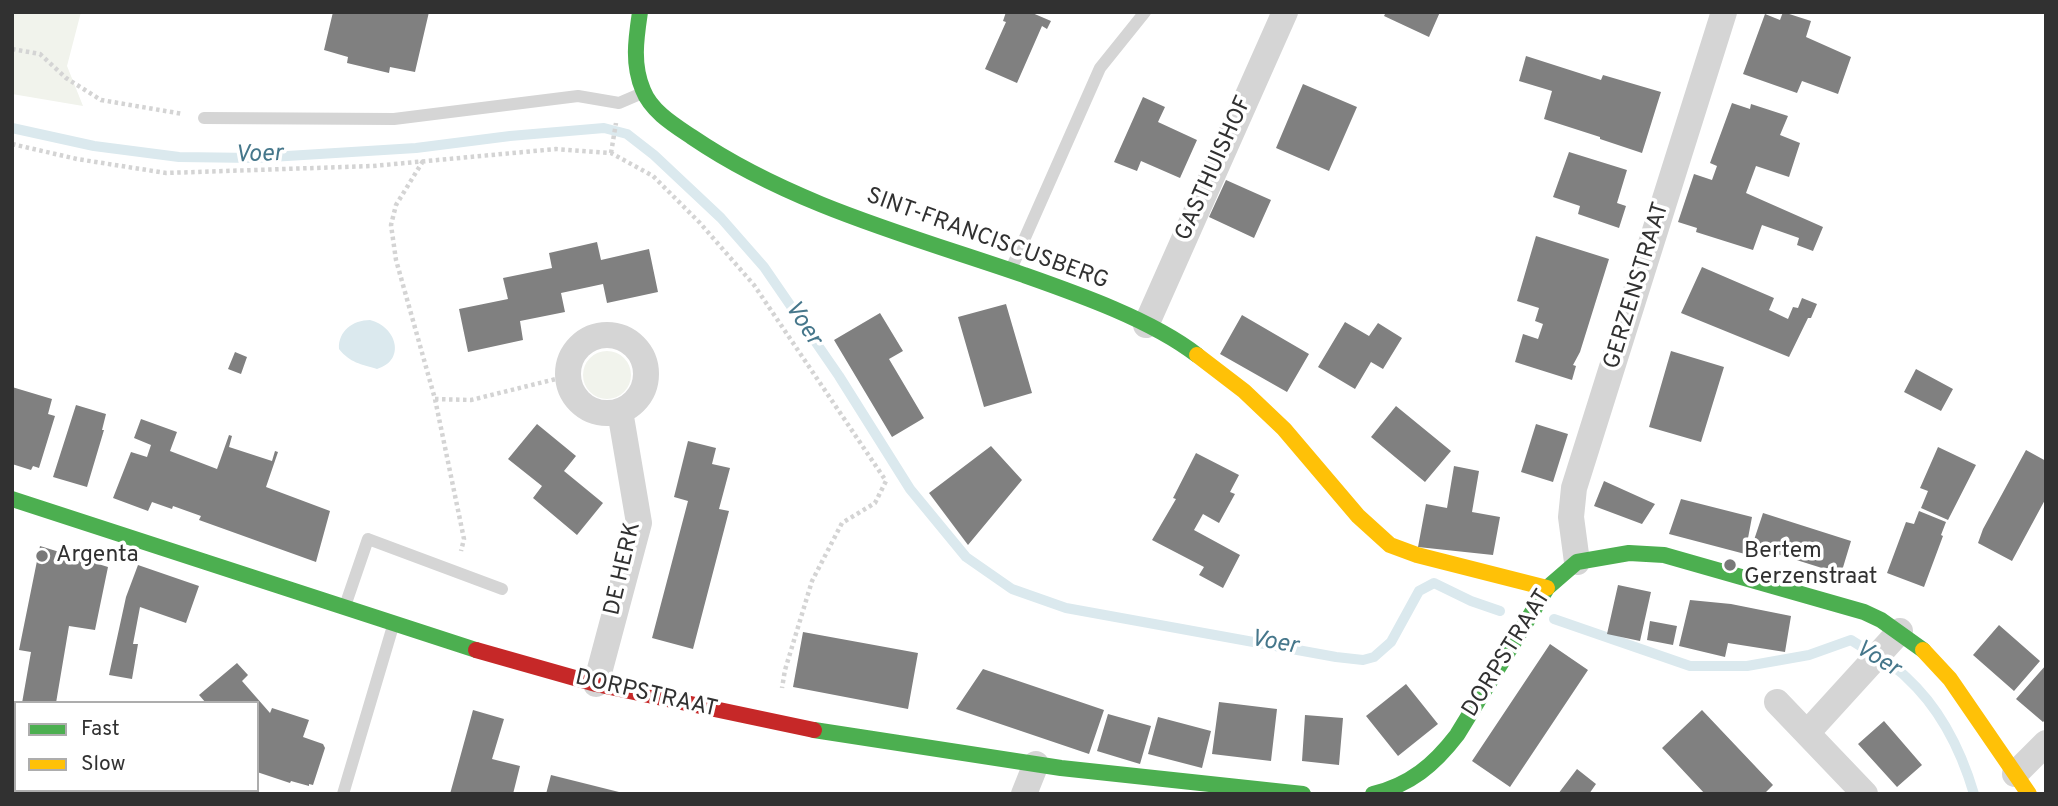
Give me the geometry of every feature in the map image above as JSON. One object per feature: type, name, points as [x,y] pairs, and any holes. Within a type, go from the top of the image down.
[{"type":"street","name":"SINT-FRANCISCUSBERG","points":[[640,12],[634,58],[643,92],[663,117],[726,160],[772,184],[844,213],[1079,294],[1146,325],[1191,350],[1244,391],[1284,429],[1358,516],[1390,545],[1417,555],[1547,588]]},
{"type":"street","name":"GASTHUISHOF","points":[[1146,325],[1285,12]]},
{"type":"street","name":"GERZENSTRAAT","points":[[1577,562],[1571,517],[1574,488],[1724,12]]},
{"type":"street","points":[[610,336],[624,339],[638,350],[644,363],[646,378],[638,399],[627,408],[603,413],[588,408],[576,399],[568,376],[570,360],[585,342],[610,336]]},
{"type":"street","name":"DE HERK","points":[[596,684],[639,523],[621,411]]},
{"type":"street","name":"DORPSTRAAT","points":[[12,499],[525,666],[596,684],[775,724],[1036,764],[1303,794]]},
{"type":"street","points":[[1577,562],[1629,553],[1664,555],[1846,605],[1881,620],[1895,637],[1935,661],[2022,784],[2046,743]]},
{"type":"street","name":"DORPSTRAAT","points":[[1374,794],[1409,782],[1429,769],[1443,754],[1547,588],[1577,562]]},
{"type":"street","points":[[1807,733],[1895,637]]},
{"type":"street","points":[[1777,702],[1865,794]]},
{"type":"street","points":[[1024,794],[1036,764]]},
{"type":"lane","points":[[1011,270],[1100,68],[1145,12]]},
{"type":"lane","points":[[204,118],[394,119],[578,96],[619,103],[643,92]]},
{"type":"lane","points":[[344,608],[368,539],[502,589]]},
{"type":"lane","points":[[343,794],[394,624]]},
{"type":"path","points":[[12,49],[40,54],[66,78],[101,100],[204,118]]},
{"type":"path","points":[[12,144],[77,159],[166,173],[373,166],[556,149],[611,153],[653,176],[700,223],[754,285],[886,481],[875,503],[842,523],[812,581],[785,670],[775,724]]},
{"type":"path","points":[[424,160],[397,205],[391,225],[396,260],[435,399],[464,539],[457,572]]},
{"type":"path","points":[[435,399],[471,400],[568,376]]},
{"type":"shaded area","points":[[12,12],[81,12],[67,66],[83,106],[12,94]]},
{"type":"shaded area","points":[[370,320],[386,329],[394,343],[392,358],[377,369],[352,360],[339,349],[341,337],[352,324]]},
{"type":"shaded area","points":[[607,351],[624,358],[631,375],[624,392],[607,399],[590,392],[583,375],[590,358]]},
{"type":"building","points":[[333,12],[429,12],[415,72],[390,67],[389,73],[347,63],[348,57],[324,50]]},
{"type":"building","points":[[1006,12],[1030,12],[1051,21],[1047,29],[1042,26],[1017,83],[985,69],[1006,22],[1003,21]]},
{"type":"building","points":[[1386,12],[1440,12],[1429,37],[1384,16]]},
{"type":"building","points":[[1783,12],[1811,21],[1806,37],[1851,57],[1838,94],[1802,81],[1797,93],[1743,74],[1765,14],[1780,20]]},
{"type":"building","points":[[1526,56],[1601,80],[1603,75],[1661,92],[1642,153],[1544,119],[1552,91],[1519,81]]},
{"type":"building","points":[[1303,84],[1357,107],[1329,171],[1276,148]]},
{"type":"building","points":[[1143,97],[1165,107],[1158,122],[1197,140],[1180,178],[1141,161],[1137,171],[1114,162]]},
{"type":"building","points":[[1732,103],[1750,109],[1751,104],[1788,116],[1780,135],[1800,143],[1789,177],[1756,166],[1746,193],[1823,227],[1813,251],[1797,245],[1799,238],[1762,225],[1753,250],[1696,232],[1697,228],[1678,222],[1694,174],[1712,180],[1717,166],[1710,163]]},
{"type":"building","points":[[1569,152],[1627,170],[1617,203],[1626,206],[1619,228],[1578,214],[1580,206],[1553,197]]},
{"type":"building","points":[[1226,180],[1271,200],[1254,238],[1209,217]]},
{"type":"building","points":[[1536,236],[1609,259],[1580,352],[1573,365],[1576,366],[1572,380],[1515,362],[1523,334],[1538,339],[1543,324],[1535,321],[1539,308],[1517,301]]},
{"type":"building","points":[[597,242],[601,260],[649,249],[658,292],[607,303],[603,284],[561,293],[565,312],[520,321],[523,340],[468,352],[459,309],[508,299],[503,278],[552,268],[549,253]]},
{"type":"building","points":[[1702,267],[1774,298],[1769,310],[1788,319],[1793,307],[1798,308],[1802,298],[1817,304],[1789,357],[1681,313]]},
{"type":"building","points":[[1006,304],[1032,393],[984,407],[958,317]]},
{"type":"building","points":[[880,313],[903,351],[889,359],[924,418],[892,437],[834,340]]},
{"type":"building","points":[[1242,315],[1309,354],[1287,392],[1220,354]]},
{"type":"building","points":[[1345,322],[1369,336],[1378,323],[1402,338],[1383,369],[1371,362],[1355,389],[1318,367]]},
{"type":"building","points":[[1671,351],[1724,367],[1701,442],[1649,427]]},
{"type":"building","points":[[235,352],[247,357],[241,374],[228,369]]},
{"type":"building","points":[[1916,369],[1953,389],[1941,411],[1904,392]]},
{"type":"building","points":[[12,387],[52,399],[48,414],[55,416],[39,468],[33,466],[31,470],[12,464]]},
{"type":"building","points":[[76,405],[106,414],[87,487],[53,477]]},
{"type":"building","points":[[1396,406],[1451,451],[1425,482],[1371,437]]},
{"type":"building","points":[[141,419],[177,432],[170,451],[217,469],[229,435],[232,436],[229,447],[272,461],[275,451],[278,452],[266,487],[330,511],[316,562],[199,520],[201,516],[173,506],[172,509],[152,502],[148,511],[113,498],[131,452],[147,457],[151,445],[134,438]]},
{"type":"building","points":[[537,424],[576,456],[564,471],[603,503],[577,535],[533,498],[542,486],[508,459]]},
{"type":"building","points":[[1536,424],[1568,434],[1553,482],[1521,472]]},
{"type":"building","points":[[688,441],[716,448],[712,464],[730,468],[719,509],[729,511],[693,649],[652,638],[688,501],[674,497]]},
{"type":"building","points":[[991,446],[1022,480],[968,545],[929,493]]},
{"type":"building","points":[[1938,447],[1976,465],[1948,520],[1921,508],[1928,491],[1920,488]]},
{"type":"building","points":[[2026,450],[2046,461],[2046,498],[2012,561],[1978,543]]},
{"type":"building","points":[[1196,453],[1239,475],[1230,492],[1235,494],[1219,523],[1203,514],[1194,530],[1240,555],[1223,588],[1199,575],[1204,567],[1152,540],[1176,499],[1173,498]]},
{"type":"building","points":[[1454,466],[1479,471],[1472,512],[1500,517],[1493,555],[1418,547],[1426,504],[1447,508]]},
{"type":"building","points":[[1604,481],[1655,504],[1642,524],[1594,506]]},
{"type":"building","points":[[1681,499],[1752,517],[1745,554],[1669,534]]},
{"type":"building","points":[[1919,511],[1946,522],[1924,587],[1887,573],[1906,522],[1914,524]]},
{"type":"building","points":[[1763,513],[1851,541],[1841,574],[1752,546]]},
{"type":"building","points":[[40,546],[108,567],[95,630],[69,626],[56,701],[22,701],[31,652],[19,650]]},
{"type":"building","points":[[138,565],[199,586],[186,623],[140,607],[133,644],[138,644],[132,679],[109,675],[126,597]]},
{"type":"building","points":[[1618,585],[1651,592],[1640,641],[1607,634]]},
{"type":"building","points":[[1690,600],[1731,604],[1791,616],[1785,652],[1728,643],[1725,657],[1679,646]]},
{"type":"building","points":[[1650,621],[1677,626],[1673,645],[1647,640]]},
{"type":"building","points":[[1999,625],[2040,661],[2014,691],[1973,655]]},
{"type":"building","points":[[803,632],[918,653],[908,709],[793,687]]},
{"type":"building","points":[[1550,644],[1588,670],[1510,787],[1472,761]]},
{"type":"building","points":[[237,663],[248,675],[242,681],[270,713],[272,708],[309,720],[303,737],[323,744],[325,748],[313,785],[290,783],[259,773],[259,701],[204,701],[199,695]]},
{"type":"building","points":[[2046,665],[2046,719],[2043,722],[2016,699]]},
{"type":"building","points":[[983,669],[1104,710],[1089,754],[956,709]]},
{"type":"building","points":[[1406,684],[1438,724],[1398,756],[1366,716]]},
{"type":"building","points":[[1219,702],[1277,709],[1271,761],[1212,754]]},
{"type":"building","points":[[473,710],[504,719],[492,759],[520,766],[513,794],[450,794]]},
{"type":"building","points":[[1702,710],[1773,785],[1764,794],[1705,794],[1662,748]]},
{"type":"building","points":[[1108,714],[1151,726],[1140,764],[1097,751]]},
{"type":"building","points":[[1305,715],[1343,718],[1339,765],[1302,761]]},
{"type":"building","points":[[1158,717],[1211,731],[1202,768],[1148,754]]},
{"type":"building","points":[[1884,721],[1922,765],[1897,787],[1858,744]]},
{"type":"building","points":[[1577,769],[1596,784],[1589,794],[1558,794]]},
{"type":"building","points":[[551,775],[623,793],[623,794],[546,794]]},
{"type":"building","points":[[50,792],[120,792],[119,794]]},
{"type":"waterway","name":"Voer","points":[[12,128],[94,146],[179,157],[255,158],[416,148],[604,128],[627,134],[654,155],[721,218],[764,267],[839,376],[910,489],[966,557],[1012,589],[1066,608],[1363,660],[1374,657],[1391,642],[1419,591],[1434,583],[1471,601],[1500,611]]},
{"type":"waterway","name":"Voer","points":[[1554,619],[1690,666],[1747,666],[1809,655],[1851,640],[1900,672],[1929,702],[1956,746],[1974,794]]},
{"type":"traffic: fast","points":[[640,12],[636,61],[647,98],[657,111],[671,122],[730,161],[770,182],[853,217],[1024,275],[1114,309],[1159,330],[1197,355]]},
{"type":"traffic: fast","points":[[12,499],[476,650]]},
{"type":"traffic: fast","points":[[1373,794],[1410,779],[1448,746],[1547,588],[1577,562],[1629,553],[1664,555],[1864,612],[1881,620],[1923,650]]},
{"type":"traffic: fast","points":[[814,730],[1061,768],[1303,794]]},
{"type":"traffic: slow","points":[[1197,355],[1244,391],[1284,429],[1358,516],[1390,545],[1417,555],[1547,588]]},
{"type":"traffic: slow","points":[[1923,650],[1950,679],[2029,794]]},
{"type":"traffic: jam","points":[[476,650],[596,684],[814,730]]},
{"type":"place","name":"Argenta","points":[[42,556]]},
{"type":"place","name":"Bertem Gerzenstraat","points":[[1730,565]]}]
